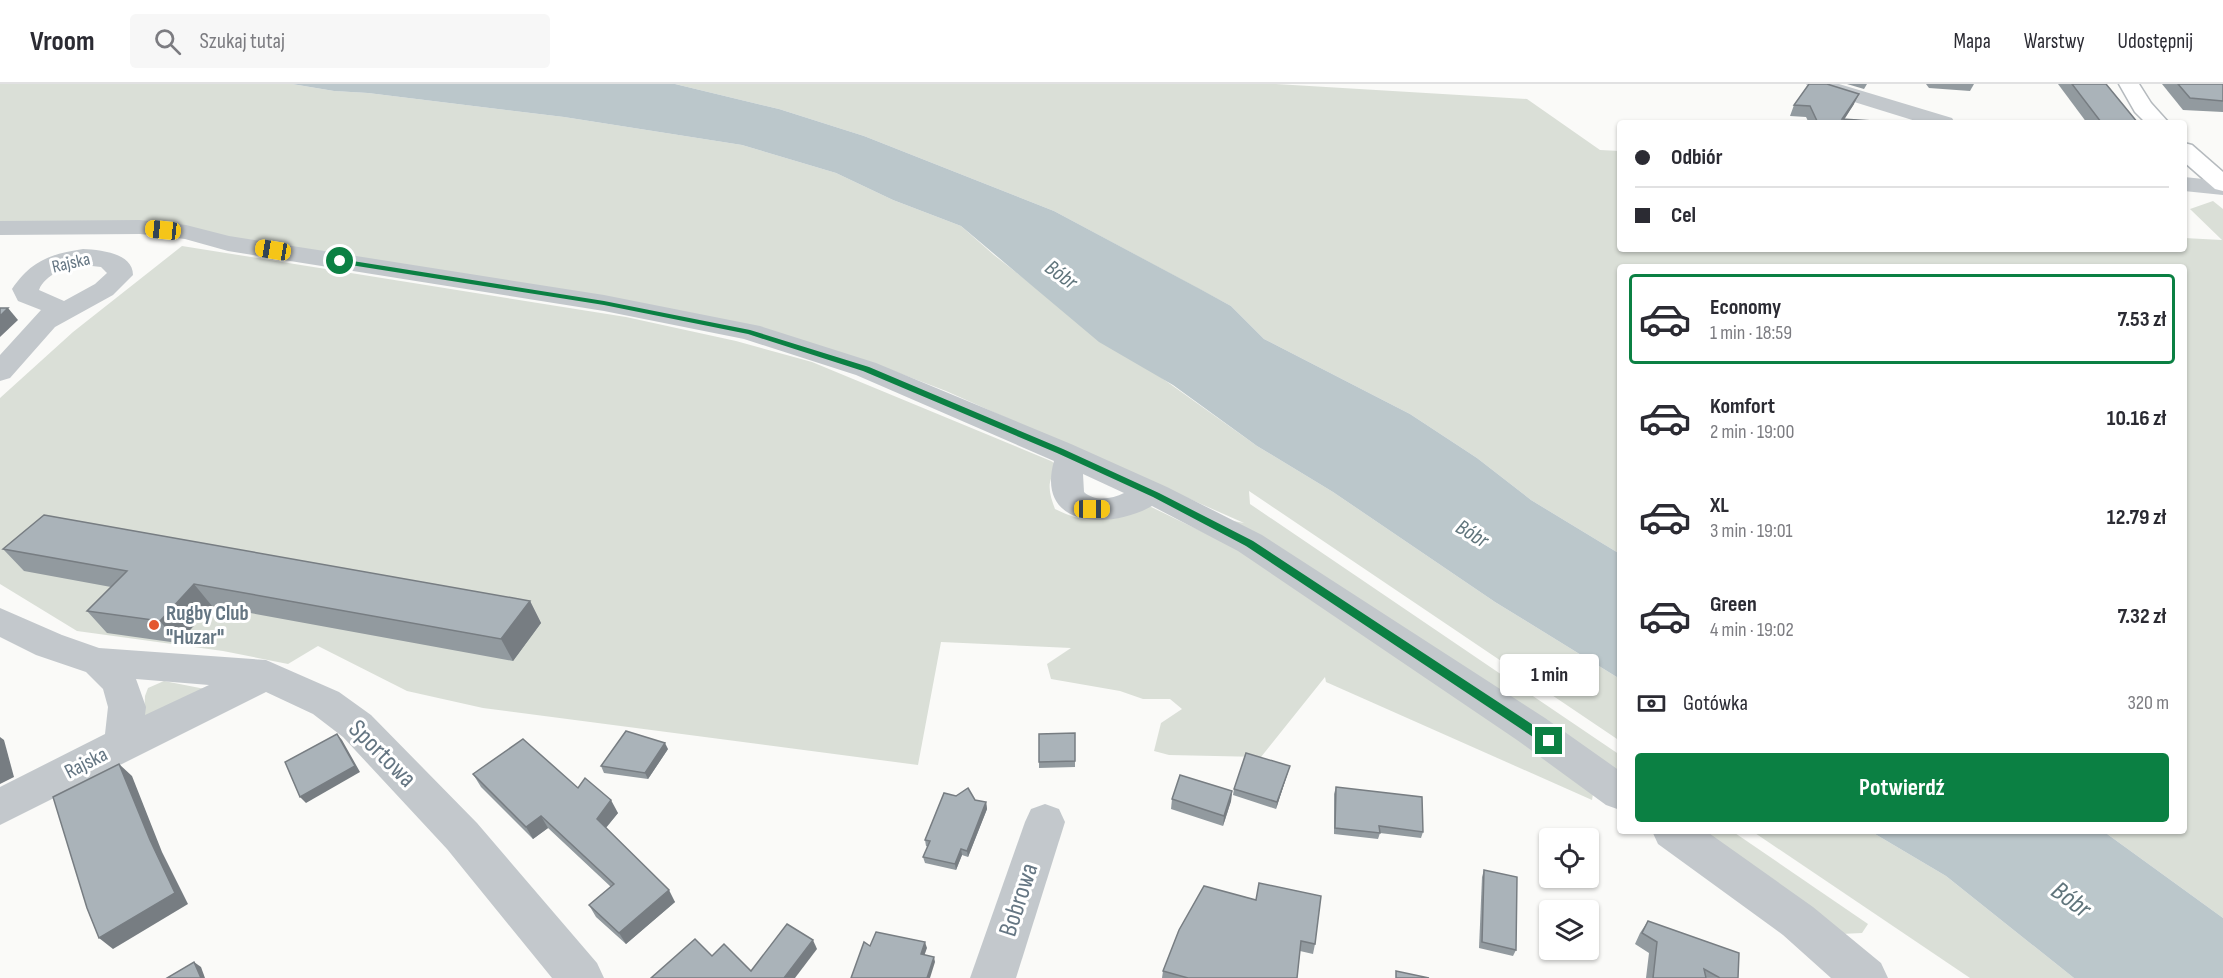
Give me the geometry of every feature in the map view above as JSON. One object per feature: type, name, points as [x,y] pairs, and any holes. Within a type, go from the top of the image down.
[{"type":"main road","points":[[2129,84],[2143,107],[2155,120]]},
{"type":"main road","points":[[2187,153],[2223,186]]},
{"type":"street","points":[[1816,84],[1935,120]]},
{"type":"street","points":[[2187,184],[2223,186]]},
{"type":"street","points":[[0,228],[140,227],[186,232],[228,243],[604,303],[750,332],[866,369],[1071,456],[1250,543],[1531,729],[1617,791]]},
{"type":"street","points":[[0,372],[48,321]]},
{"type":"street","name":"Rajska","points":[[0,621],[49,645],[99,662],[266,675]]},
{"type":"street","name":"Rajska","points":[[0,807],[124,743],[127,707],[119,682],[99,662]]},
{"type":"street","points":[[124,743],[266,675]]},
{"type":"street","name":"Sportowa","points":[[266,675],[326,703],[357,726],[462,836],[581,978]]},
{"type":"street","name":"Bobrowa","points":[[993,978],[1045,822]]},
{"type":"street","points":[[1677,834],[1798,921],[1865,978]]},
{"type":"shaded area","points":[[0,84],[292,84],[334,91],[368,93],[564,117],[742,145],[836,173],[893,200],[961,226],[1040,291],[1257,446],[1333,492],[1495,602],[1617,677],[1617,739],[1249,491],[1250,504],[1617,753],[1617,776],[1228,520],[1244,523],[946,391],[891,370],[750,332],[187,232],[0,228]]},
{"type":"shaded area","points":[[675,84],[1276,84],[1527,99],[1600,150],[1617,151],[1617,252],[2187,252],[2187,238],[2222,240],[2190,209],[2213,201],[2223,209],[2223,918],[2107,834],[2187,834],[2187,264],[1617,264],[1617,552],[1531,500],[1477,458],[1410,414],[1264,339],[1231,306],[1054,211],[864,136],[779,109]]},
{"type":"shaded area","name":"Rugby Club \"Huzar\"","points":[[182,246],[626,317],[736,341],[812,362],[1051,461],[1060,467],[1050,481],[1050,492],[1055,509],[1069,515],[1090,519],[1109,516],[1143,503],[1246,553],[1594,788],[1592,800],[1326,682],[1325,677],[1261,757],[1169,755],[1154,751],[1161,723],[1182,709],[1170,699],[1143,699],[1120,691],[1051,679],[1047,664],[1071,648],[941,642],[918,765],[483,708],[407,691],[318,646],[288,664],[223,651],[77,631],[0,584],[0,398],[73,332]]},
{"type":"shaded area","points":[[164,681],[205,689],[144,718],[145,696],[148,688]]},
{"type":"shaded area","points":[[1699,834],[1736,834],[1868,924],[1862,933],[1841,934]]},
{"type":"shaded area","points":[[1756,834],[1875,834],[1946,876],[2074,978],[1970,978]]},
{"type":"water","name":"Bóbr","points":[[292,84],[675,84],[779,109],[864,136],[1054,211],[1231,306],[1264,339],[1410,414],[1477,458],[1531,500],[1617,552],[1617,677],[1495,602],[1333,492],[1257,446],[1173,385],[1099,342],[961,226],[893,200],[836,173],[742,145],[564,117],[368,93],[334,91]]},
{"type":"water","name":"Bóbr","points":[[1875,834],[2107,834],[2223,918],[2223,978],[2074,978],[1946,876]]},
{"type":"building","points":[[1809,84],[1827,84],[1859,94],[1842,119],[1858,120],[1817,120],[1810,106],[1794,105]]},
{"type":"building","points":[[2072,84],[2106,84],[2136,120],[2099,120]]},
{"type":"building","points":[[2178,84],[2223,84],[2223,101],[2190,98]]},
{"type":"building","points":[[0,308],[8,308],[0,316]]},
{"type":"building","points":[[44,515],[530,601],[501,639],[194,584],[160,621],[87,611],[127,571],[3,549]]},
{"type":"building","points":[[626,731],[665,743],[645,773],[601,766]]},
{"type":"building","points":[[1075,733],[1075,761],[1039,762],[1039,734]]},
{"type":"building","points":[[337,734],[355,766],[300,797],[285,762]]},
{"type":"building","points":[[523,739],[578,788],[585,778],[611,800],[597,819],[669,890],[619,933],[589,905],[614,884],[541,816],[526,827],[473,774]]},
{"type":"building","points":[[1246,753],[1290,766],[1277,802],[1234,789]]},
{"type":"building","points":[[119,764],[150,840],[175,893],[99,938],[87,908],[53,797]]},
{"type":"building","points":[[1180,775],[1232,791],[1224,816],[1172,799]]},
{"type":"building","points":[[1336,787],[1422,797],[1423,832],[1379,826],[1380,833],[1335,828]]},
{"type":"building","points":[[968,788],[975,800],[986,802],[967,851],[961,849],[955,864],[923,857],[930,841],[925,840],[944,793],[956,796]]},
{"type":"building","points":[[1484,870],[1517,877],[1516,950],[1482,942]]},
{"type":"building","points":[[1259,883],[1321,896],[1315,944],[1301,941],[1297,978],[1188,978],[1163,971],[1179,930],[1204,886],[1256,900]]},
{"type":"building","points":[[1648,921],[1739,953],[1738,978],[1720,978],[1704,969],[1706,978],[1653,978],[1657,942],[1642,933]]},
{"type":"building","points":[[787,924],[813,940],[784,978],[651,978],[695,939],[712,956],[724,944],[751,971]]},
{"type":"building","points":[[876,932],[925,942],[921,954],[934,957],[927,978],[851,978],[864,942],[870,946]]},
{"type":"building","points":[[194,962],[201,978],[167,978]]},
{"type":"building","points":[[1396,971],[1429,978],[1396,978]]},
{"type":"place","name":"Rugby Club \"Huzar\"","points":[[154,625]]},
{"type":"route","points":[[340,261],[604,303],[750,332],[866,369],[1060,451],[1156,495],[1250,543],[1549,741]]}]
